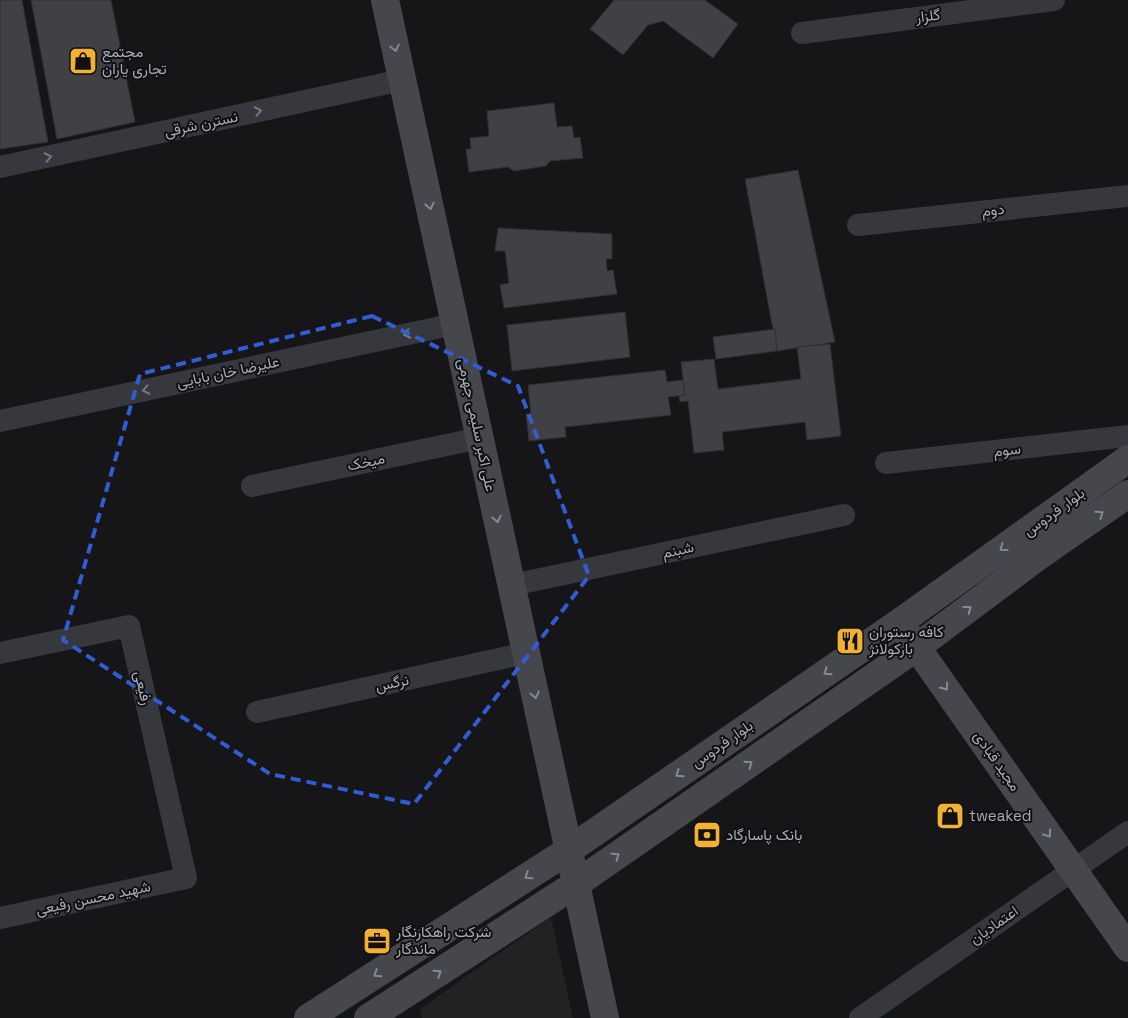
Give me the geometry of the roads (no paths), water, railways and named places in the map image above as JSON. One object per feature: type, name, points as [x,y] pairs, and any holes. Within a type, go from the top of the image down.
[{"type":"main road","name":"علی اکبر سلیمی جهرمی","points":[[385,0],[576,884]]},
{"type":"main road","name":"بلوار فردوس","points":[[308,1018],[569,850],[900,622],[1128,459]]},
{"type":"main road","name":"بلوار فردوس","points":[[368,1018],[576,884],[917,647],[1036,558],[1128,494]]},
{"type":"main road","name":"مجید قبادی","points":[[900,622],[1128,948]]},
{"type":"main road","points":[[576,884],[605,1018]]},
{"type":"street","name":"گلزار","points":[[802,33],[1054,0]]},
{"type":"street","name":"نسترن شرقی","points":[[0,167],[402,80]]},
{"type":"street","name":"دوم","points":[[858,225],[1128,196]]},
{"type":"street","name":"علیرضا خان بابایی","points":[[0,421],[455,324]]},
{"type":"street","name":"سوم","points":[[886,463],[1128,436]]},
{"type":"street","name":"میخک","points":[[252,486],[480,438]]},
{"type":"street","name":"شبنم","points":[[512,585],[844,515]]},
{"type":"street","name":"رفیعی","points":[[0,653],[129,626],[186,878]]},
{"type":"street","name":"نرگس","points":[[257,712],[526,653]]},
{"type":"street","name":"اعتمادیان","points":[[860,1018],[1128,832]]},
{"type":"street","name":"شهید محسن رفیعی","points":[[0,918],[186,878]]},
{"type":"place","name":"مجتمع تجاری یاران","points":[[83,61]]},
{"type":"place","name":"کافه رستوران بارکولانژ","points":[[850,641]]},
{"type":"place","name":"tweaked","points":[[950,816]]},
{"type":"place","name":"بانک پاسارگاد","points":[[707,835]]},
{"type":"place","name":"شرکت راهکارنگار ماندگار","points":[[377,941]]}]
